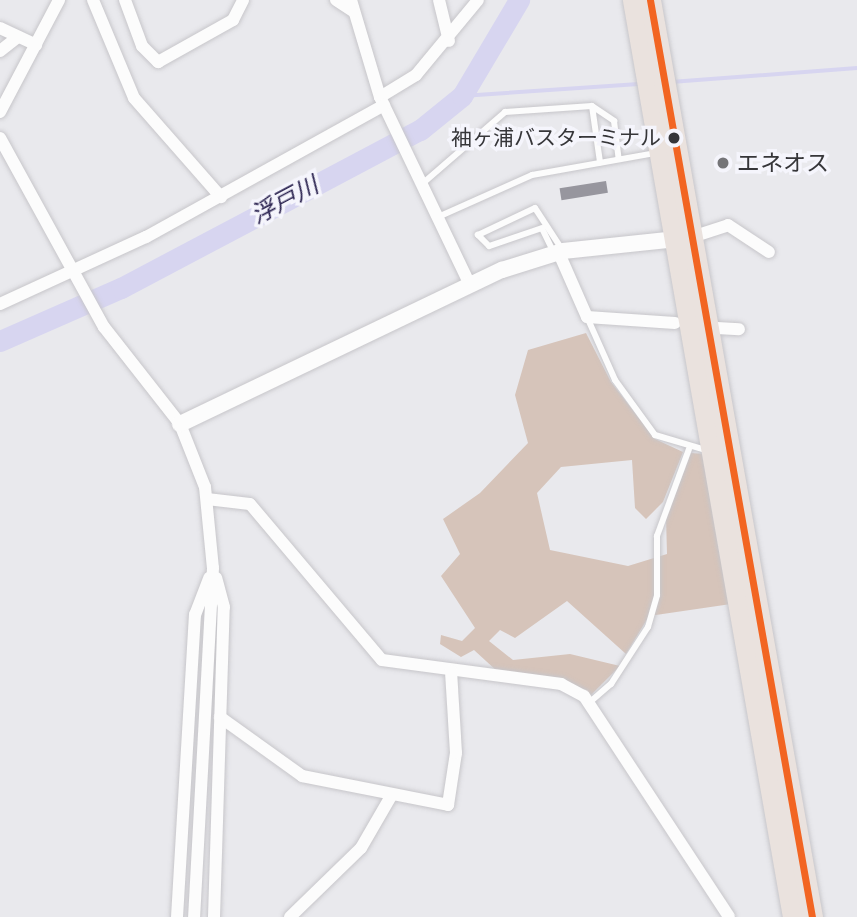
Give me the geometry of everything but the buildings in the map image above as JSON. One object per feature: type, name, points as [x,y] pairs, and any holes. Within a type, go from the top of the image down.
[{"type":"highway","points":[[633,0],[658,152],[682,238],[812,917]]},
{"type":"highway","points":[[650,0],[712,450],[793,917]]},
{"type":"street","points":[[0,112],[60,0]]},
{"type":"street","points":[[93,0],[134,98],[221,197]]},
{"type":"street","points":[[125,0],[142,46],[158,62],[233,20],[243,0]]},
{"type":"street","points":[[336,0],[352,6],[382,101],[470,285]]},
{"type":"street","points":[[439,0],[449,41]]},
{"type":"street","points":[[0,303],[221,197],[382,101],[416,75],[449,41],[478,0]]},
{"type":"street","points":[[0,27],[36,45]]},
{"type":"street","points":[[0,51],[18,37]]},
{"type":"street","points":[[0,138],[104,327],[180,424],[207,499],[213,568],[194,917]]},
{"type":"street","points":[[180,424],[470,285],[558,252],[682,238],[728,225],[769,252]]},
{"type":"street","points":[[558,252],[587,317],[675,323]]},
{"type":"street","points":[[717,328],[739,329]]},
{"type":"street","points":[[207,499],[250,504],[373,656],[406,668],[561,684],[590,702],[729,917]]},
{"type":"street","points":[[213,568],[224,607],[214,917]]},
{"type":"street","points":[[177,917],[195,615],[213,568]]},
{"type":"street","points":[[220,717],[302,776],[390,798],[448,805],[456,753],[451,671]]},
{"type":"street","points":[[290,917],[361,848],[390,798]]},
{"type":"lane","points":[[422,184],[505,112],[592,106],[614,121],[620,159]]},
{"type":"lane","points":[[592,106],[600,162]]},
{"type":"lane","points":[[438,217],[532,175],[658,152]]},
{"type":"lane","points":[[535,208],[558,252],[542,228],[489,246],[478,235],[535,208]]},
{"type":"lane","points":[[587,317],[630,404],[655,435],[690,449],[712,450]]},
{"type":"lane","points":[[590,702],[611,684],[648,627],[657,595],[657,536],[690,449]]},
{"type":"shaded area","points":[[586,333],[611,382],[655,439],[683,452],[663,502],[646,519],[635,508],[632,460],[561,467],[537,493],[550,550],[628,566],[667,554],[666,518],[691,453],[706,454],[731,604],[649,616],[626,654],[567,601],[515,638],[500,630],[489,641],[513,660],[570,654],[620,666],[591,695],[498,672],[474,650],[461,657],[440,644],[441,635],[462,641],[475,628],[441,576],[460,554],[443,519],[480,493],[528,443],[515,395],[528,350]]},
{"type":"waterway","name":"浮戸川","points":[[0,341],[121,288],[420,130],[462,96],[519,0]]},
{"type":"waterway","points":[[671,82],[857,68]]},
{"type":"waterway","points":[[462,96],[639,84]]},
{"type":"transit line","points":[[650,0],[812,917]]},
{"type":"place","name":"袖ヶ浦バスターミナル","points":[[674,138]]},
{"type":"place","name":"エネオス","points":[[723,163]]}]
